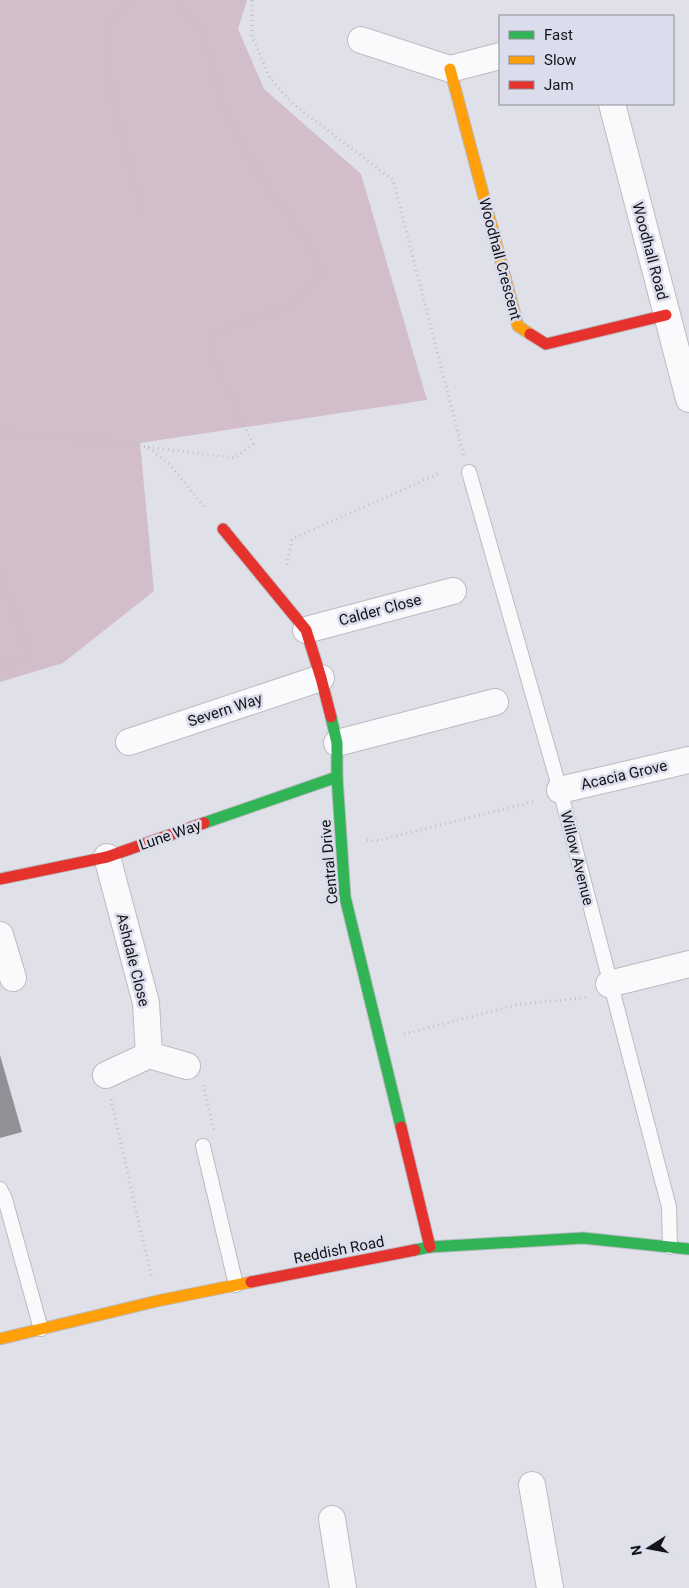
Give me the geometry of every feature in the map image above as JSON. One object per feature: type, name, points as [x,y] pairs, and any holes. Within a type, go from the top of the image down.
[{"type":"street","points":[[361,40],[450,69],[499,56]]},
{"type":"street","name":"Woodhall Crescent","points":[[450,69],[518,326],[546,344],[666,315]]},
{"type":"street","name":"Woodhall Road","points":[[612,105],[689,398]]},
{"type":"street","name":"Central Drive","points":[[223,529],[306,630],[321,678],[337,743],[337,777],[346,897],[430,1247]]},
{"type":"street","name":"Calder Close","points":[[306,630],[453,590]]},
{"type":"street","name":"Severn Way","points":[[129,742],[321,678]]},
{"type":"street","points":[[337,743],[495,702]]},
{"type":"street","name":"Acacia Grove","points":[[560,790],[689,760]]},
{"type":"street","name":"Lune Way","points":[[0,879],[107,857],[337,777]]},
{"type":"street","name":"Ashdale Close","points":[[107,857],[146,1003],[150,1056]]},
{"type":"street","points":[[0,935],[13,978]]},
{"type":"street","points":[[599,990],[689,964]]},
{"type":"street","points":[[106,1075],[150,1056],[187,1066]]},
{"type":"street","name":"Reddish Road","points":[[0,1339],[157,1301],[430,1247],[583,1238],[689,1248]]},
{"type":"street","points":[[532,1485],[550,1588]]},
{"type":"street","points":[[332,1519],[343,1588]]},
{"type":"lane","name":"Willow Avenue","points":[[469,472],[560,790],[599,990],[669,1207],[670,1247]]},
{"type":"lane","points":[[203,1146],[236,1285]]},
{"type":"lane","points":[[0,1189],[6,1199],[41,1329]]},
{"type":"path","points":[[129,0],[109,27],[109,62],[114,110],[143,211]]},
{"type":"path","points":[[0,431],[111,441],[235,458],[253,444],[216,364],[211,333],[297,302],[322,275],[297,226],[260,175],[226,115],[203,34],[177,0]]},
{"type":"path","points":[[252,0],[252,36],[270,78],[292,103],[393,180],[469,472]]},
{"type":"path","points":[[148,447],[170,464],[223,529]]},
{"type":"path","points":[[279,598],[292,539],[438,474]]},
{"type":"path","points":[[0,573],[29,656],[0,666]]},
{"type":"path","points":[[342,839],[376,841],[536,801]]},
{"type":"path","points":[[380,1041],[515,1005],[599,990]]},
{"type":"path","points":[[106,1075],[157,1301]]},
{"type":"shaded area","points":[[0,0],[247,0],[238,29],[264,89],[361,174],[427,400],[140,443],[154,591],[63,663],[0,682]]},
{"type":"building","points":[[0,1055],[22,1132],[0,1138]]},
{"type":"traffic: fast","points":[[331,717],[337,743],[337,777],[345,897],[401,1127]]},
{"type":"traffic: fast","points":[[204,823],[337,777]]},
{"type":"traffic: fast","points":[[415,1250],[430,1247],[583,1238],[689,1249]]},
{"type":"traffic: slow","points":[[450,69],[518,326],[530,334]]},
{"type":"traffic: slow","points":[[0,1339],[157,1301],[251,1282]]},
{"type":"traffic: jam","points":[[530,334],[546,344],[666,315]]},
{"type":"traffic: jam","points":[[223,529],[306,630],[331,717]]},
{"type":"traffic: jam","points":[[0,879],[107,857],[204,823]]},
{"type":"traffic: jam","points":[[401,1127],[430,1247]]},
{"type":"traffic: jam","points":[[251,1282],[415,1250]]}]
